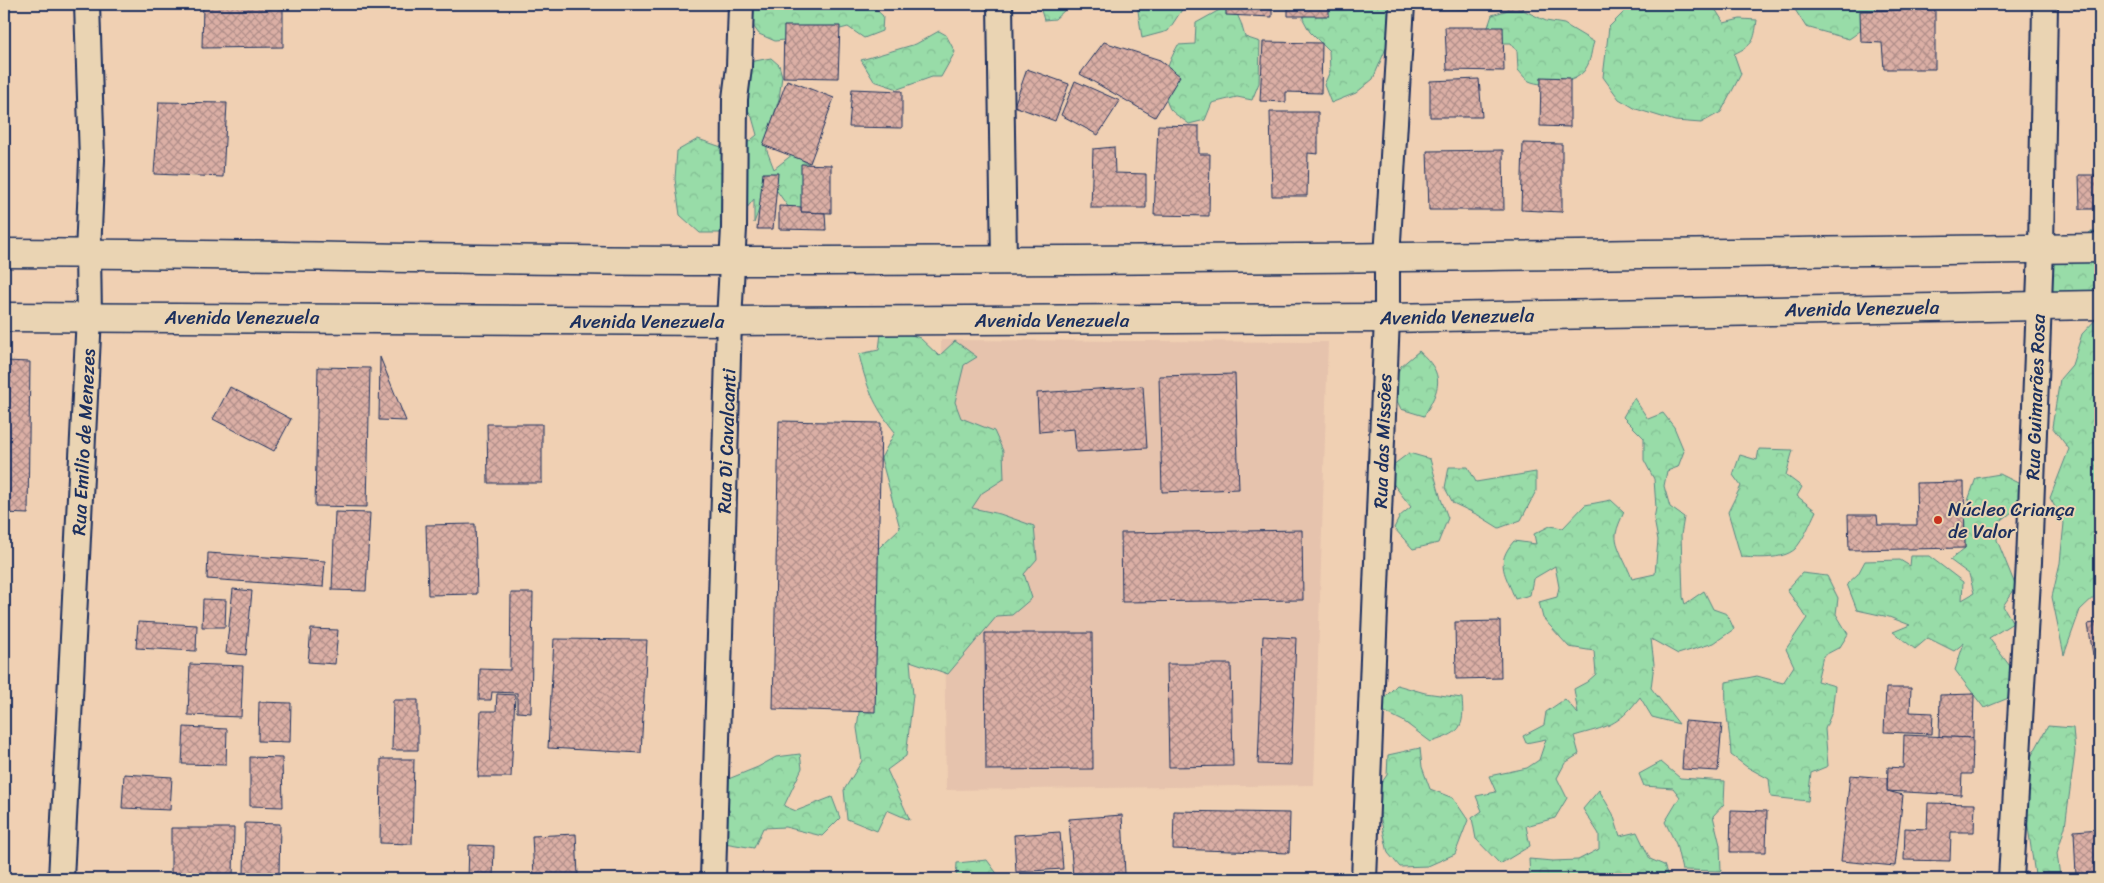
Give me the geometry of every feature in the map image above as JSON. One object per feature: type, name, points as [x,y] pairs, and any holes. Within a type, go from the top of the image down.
[{"type":"main road","points":[[4,253],[732,261],[1004,261],[1387,258],[2100,248]]},
{"type":"main road","name":"Avenida Venezuela","points":[[4,317],[729,321],[1387,318],[2100,305]]},
{"type":"street","name":"Rua Emilio de Menezes","points":[[61,879],[89,316],[88,253],[92,160],[87,4]]},
{"type":"street","name":"Rua Di Cavalcanti","points":[[714,879],[732,261],[734,99],[738,67],[741,4]]},
{"type":"street","points":[[1000,4],[1004,261]]},
{"type":"street","name":"Rua das Missões","points":[[1364,879],[1387,318],[1387,258],[1402,4]]},
{"type":"street","name":"Rua Guimarães Rosa","points":[[2011,879],[2029,562],[2039,305],[2045,4]]},
{"type":"shaded area","points":[[941,340],[1328,342],[1314,785],[946,790]]},
{"type":"green space","points":[[737,4],[870,4],[883,16],[882,31],[864,38],[848,27],[805,38],[775,41],[759,34]]},
{"type":"green space","points":[[1039,4],[1068,4],[1065,10],[1055,19],[1044,20]]},
{"type":"green space","points":[[1137,4],[1185,5],[1168,31],[1142,38]]},
{"type":"green space","points":[[1307,4],[1393,4],[1392,34],[1373,79],[1356,93],[1331,103],[1324,85],[1330,71],[1329,51],[1310,32],[1303,19]]},
{"type":"green space","points":[[1627,4],[1712,4],[1724,23],[1740,19],[1757,20],[1752,42],[1746,48],[1734,54],[1741,74],[1721,112],[1701,123],[1675,121],[1636,109],[1619,99],[1603,77],[1609,27],[1627,9]]},
{"type":"green space","points":[[1794,4],[1877,4],[1867,24],[1849,39],[1806,27],[1794,8]]},
{"type":"green space","points":[[1233,5],[1245,37],[1260,42],[1259,83],[1252,100],[1237,97],[1212,103],[1205,120],[1189,124],[1170,109],[1166,101],[1164,84],[1167,68],[1178,45],[1195,44],[1196,23],[1223,8]]},
{"type":"green space","points":[[1508,10],[1523,10],[1546,21],[1564,24],[1594,42],[1586,68],[1576,78],[1560,83],[1543,84],[1526,79],[1518,70],[1517,51],[1511,43],[1496,43],[1488,27],[1492,15]]},
{"type":"green space","points":[[939,31],[946,35],[955,52],[941,77],[932,77],[898,89],[874,81],[861,60],[916,44]]},
{"type":"green space","points":[[771,58],[779,65],[782,76],[779,99],[767,137],[767,151],[774,169],[793,154],[821,172],[811,210],[791,211],[777,191],[761,204],[754,223],[754,199],[727,233],[700,233],[680,215],[675,179],[677,151],[698,139],[736,152],[757,135],[752,117],[739,94],[749,62]]},
{"type":"green space","points":[[2090,232],[2100,232],[2100,301],[2060,301],[2043,285],[2049,262],[2084,240]]},
{"type":"green space","points":[[2100,315],[2100,512],[2097,523],[2100,535],[2100,591],[2080,610],[2064,655],[2052,597],[2060,563],[2064,523],[2050,498],[2069,449],[2052,427],[2060,379],[2072,365],[2082,334]]},
{"type":"green space","points":[[895,329],[920,338],[939,356],[955,341],[977,357],[964,365],[955,402],[961,418],[994,431],[1003,451],[1004,479],[982,493],[972,508],[1000,514],[1034,526],[1037,559],[1024,574],[1032,598],[1012,615],[997,616],[948,674],[910,661],[913,695],[906,756],[887,770],[910,820],[887,810],[877,831],[847,819],[844,790],[862,761],[857,728],[862,690],[855,672],[877,640],[865,609],[863,563],[900,528],[881,458],[895,432],[881,413],[872,395],[859,354],[879,350],[881,333]]},
{"type":"green space","points":[[1419,351],[1433,367],[1438,382],[1434,397],[1424,416],[1401,409],[1390,387],[1401,366]]},
{"type":"green space","points":[[1634,398],[1648,419],[1663,413],[1674,427],[1684,451],[1678,467],[1667,471],[1664,486],[1670,507],[1684,517],[1681,535],[1683,597],[1685,604],[1704,591],[1713,609],[1727,614],[1734,629],[1714,643],[1678,654],[1651,639],[1654,664],[1651,688],[1679,724],[1652,717],[1640,697],[1618,720],[1604,727],[1574,736],[1579,754],[1565,763],[1557,778],[1567,798],[1555,818],[1526,826],[1530,846],[1500,864],[1476,839],[1472,818],[1482,811],[1476,796],[1496,792],[1489,776],[1527,768],[1539,760],[1546,739],[1526,743],[1523,736],[1544,725],[1546,712],[1565,699],[1578,714],[1574,689],[1587,682],[1596,674],[1594,651],[1569,647],[1543,618],[1539,602],[1557,597],[1559,587],[1555,566],[1533,579],[1530,595],[1515,599],[1505,576],[1504,556],[1514,541],[1536,544],[1534,534],[1550,526],[1563,528],[1585,505],[1611,500],[1624,512],[1617,529],[1616,539],[1632,579],[1655,574],[1658,540],[1654,519],[1656,508],[1654,479],[1644,460],[1644,438],[1623,417]]},
{"type":"green space","points":[[1759,449],[1793,450],[1786,475],[1802,487],[1797,496],[1816,511],[1801,541],[1790,553],[1777,557],[1741,557],[1728,512],[1741,486],[1733,475],[1740,455],[1757,460]]},
{"type":"green space","points":[[1409,453],[1430,459],[1448,518],[1438,543],[1413,549],[1394,528],[1400,516],[1411,507],[1388,477],[1393,465]]},
{"type":"green space","points":[[1449,467],[1468,467],[1476,482],[1536,472],[1536,491],[1521,520],[1499,528],[1453,503],[1445,488]]},
{"type":"green space","points":[[2000,474],[2018,483],[2021,505],[1998,523],[1997,540],[2016,587],[2003,606],[2013,623],[1989,638],[2015,673],[2011,697],[1984,708],[1955,670],[1964,643],[1954,651],[1928,638],[1915,649],[1893,632],[1910,625],[1889,617],[1857,610],[1847,584],[1858,574],[1865,561],[1900,560],[1910,566],[1911,556],[1929,556],[1963,582],[1962,600],[1974,593],[1969,574],[1950,560],[1965,548],[1964,512],[1976,478]]},
{"type":"green space","points":[[1802,573],[1827,576],[1838,598],[1836,614],[1848,634],[1840,647],[1823,656],[1817,681],[1835,686],[1832,712],[1825,729],[1828,766],[1811,773],[1808,801],[1771,797],[1769,779],[1747,767],[1731,755],[1726,700],[1726,682],[1757,676],[1783,683],[1794,666],[1786,649],[1807,618],[1787,590]]},
{"type":"green space","points":[[1397,685],[1425,693],[1462,698],[1462,717],[1458,728],[1448,736],[1431,742],[1403,721],[1375,707]]},
{"type":"green space","points":[[2048,726],[2073,728],[2075,752],[2065,827],[2057,853],[2060,877],[2035,875],[2027,820],[2027,793],[2031,757]]},
{"type":"green space","points":[[1420,748],[1422,767],[1430,789],[1453,798],[1468,820],[1455,854],[1428,866],[1400,867],[1388,853],[1375,792],[1387,775],[1388,755]]},
{"type":"green space","points":[[800,754],[802,768],[784,806],[796,811],[832,797],[840,818],[822,836],[785,827],[763,828],[754,848],[724,843],[714,826],[730,811],[711,786],[758,767],[776,757]]},
{"type":"green space","points":[[1661,762],[1680,778],[1725,781],[1724,804],[1713,816],[1720,845],[1721,871],[1682,870],[1676,844],[1665,822],[1680,797],[1673,788],[1644,786],[1639,774]]},
{"type":"green space","points":[[1599,790],[1613,814],[1620,836],[1637,832],[1650,859],[1664,865],[1669,879],[1530,879],[1529,859],[1553,861],[1578,860],[1599,849],[1599,834],[1583,809]]},
{"type":"green space","points":[[987,860],[1001,879],[956,879],[957,863]]},
{"type":"building","points":[[203,4],[283,4],[283,47],[202,48]]},
{"type":"building","points":[[1226,4],[1272,4],[1272,17],[1226,15]]},
{"type":"building","points":[[1276,4],[1329,4],[1329,16],[1288,16],[1288,7],[1276,7]]},
{"type":"building","points":[[1442,4],[1523,4],[1523,10],[1442,9]]},
{"type":"building","points":[[1935,9],[1935,69],[1884,69],[1882,43],[1861,42],[1860,11]]},
{"type":"building","points":[[784,26],[840,26],[838,78],[783,77]]},
{"type":"building","points":[[1445,27],[1503,27],[1504,71],[1447,70]]},
{"type":"building","points":[[1104,42],[1160,60],[1180,76],[1155,117],[1080,74]]},
{"type":"building","points":[[1263,42],[1322,43],[1321,93],[1286,92],[1286,102],[1260,101]]},
{"type":"building","points":[[1027,69],[1069,84],[1055,121],[1014,106]]},
{"type":"building","points":[[1541,77],[1570,78],[1570,127],[1540,126]]},
{"type":"building","points":[[1479,79],[1482,117],[1430,117],[1430,81]]},
{"type":"building","points":[[787,80],[834,98],[810,163],[763,145]]},
{"type":"building","points":[[1075,81],[1120,101],[1098,135],[1061,115]]},
{"type":"building","points":[[852,89],[902,91],[902,128],[849,127]]},
{"type":"building","points":[[4,90],[9,90],[9,155],[4,155]]},
{"type":"building","points":[[159,102],[227,103],[223,177],[154,174]]},
{"type":"building","points":[[1270,112],[1318,112],[1318,154],[1308,153],[1307,196],[1272,196]]},
{"type":"building","points":[[1158,125],[1199,126],[1199,154],[1210,154],[1209,216],[1154,215]]},
{"type":"building","points":[[1523,143],[1562,144],[1562,212],[1521,210]]},
{"type":"building","points":[[1114,147],[1115,173],[1146,174],[1146,208],[1091,208],[1093,149]]},
{"type":"building","points":[[1503,150],[1504,210],[1429,210],[1427,151]]},
{"type":"building","points":[[801,164],[831,165],[831,213],[801,212]]},
{"type":"building","points":[[763,173],[778,173],[773,229],[757,229]]},
{"type":"building","points":[[2079,175],[2100,175],[2100,209],[2080,209]]},
{"type":"building","points":[[779,206],[801,207],[801,212],[825,213],[826,230],[779,229]]},
{"type":"building","points":[[380,357],[406,421],[379,420]]},
{"type":"building","points":[[4,361],[30,362],[28,514],[4,513],[6,446],[4,446]]},
{"type":"building","points":[[318,367],[370,368],[367,507],[315,506]]},
{"type":"building","points":[[1235,374],[1239,489],[1162,492],[1159,376]]},
{"type":"building","points":[[1143,386],[1147,448],[1076,452],[1074,429],[1039,432],[1037,393]]},
{"type":"building","points":[[230,387],[291,419],[274,451],[213,419]]},
{"type":"building","points":[[779,421],[881,423],[875,712],[773,709]]},
{"type":"building","points":[[487,424],[542,424],[542,483],[488,483]]},
{"type":"building","points":[[1964,482],[1965,548],[1849,550],[1848,515],[1877,515],[1878,525],[1917,525],[1916,483]]},
{"type":"building","points":[[335,512],[370,513],[366,591],[332,590]]},
{"type":"building","points":[[475,524],[477,594],[428,595],[426,525]]},
{"type":"building","points":[[1302,530],[1303,600],[1122,602],[1121,533]]},
{"type":"building","points":[[208,553],[325,561],[323,587],[207,579]]},
{"type":"building","points":[[233,589],[252,591],[246,655],[226,653]]},
{"type":"building","points":[[511,593],[533,593],[531,713],[517,712],[517,693],[492,692],[491,700],[479,700],[480,669],[510,670]]},
{"type":"building","points":[[203,599],[226,600],[225,627],[202,627]]},
{"type":"building","points":[[1500,621],[1501,678],[1456,679],[1455,622]]},
{"type":"building","points":[[138,622],[197,625],[196,651],[136,648]]},
{"type":"building","points":[[2100,622],[2100,654],[2093,655],[2088,624]]},
{"type":"building","points":[[311,629],[338,630],[335,664],[308,662]]},
{"type":"building","points":[[985,633],[1092,633],[1093,769],[986,770]]},
{"type":"building","points":[[1263,636],[1296,638],[1291,765],[1258,764]]},
{"type":"building","points":[[554,639],[647,640],[641,753],[548,748]]},
{"type":"building","points":[[190,664],[243,666],[241,717],[188,715]]},
{"type":"building","points":[[1167,664],[1231,664],[1233,766],[1169,767]]},
{"type":"building","points":[[1886,688],[1911,688],[1910,712],[1933,713],[1932,734],[1884,732]]},
{"type":"building","points":[[497,694],[515,695],[511,777],[478,777],[481,711],[496,711]]},
{"type":"building","points":[[1974,694],[1973,738],[1939,737],[1940,695]]},
{"type":"building","points":[[393,700],[418,700],[418,750],[392,750]]},
{"type":"building","points":[[259,702],[291,703],[290,742],[258,741]]},
{"type":"building","points":[[1685,721],[1722,724],[1718,771],[1682,769]]},
{"type":"building","points":[[184,727],[227,729],[226,765],[182,764]]},
{"type":"building","points":[[1904,735],[1973,738],[1972,774],[1962,774],[1961,795],[1887,791],[1888,767],[1903,768]]},
{"type":"building","points":[[250,757],[282,758],[283,807],[250,806]]},
{"type":"building","points":[[381,759],[414,759],[412,844],[380,843]]},
{"type":"building","points":[[124,774],[172,777],[170,810],[122,808]]},
{"type":"building","points":[[1850,775],[1887,778],[1887,791],[1903,795],[1895,866],[1841,861]]},
{"type":"building","points":[[1928,803],[1975,804],[1974,832],[1951,832],[1950,861],[1904,860],[1905,828],[1927,829]]},
{"type":"building","points":[[1731,810],[1767,811],[1766,852],[1730,852]]},
{"type":"building","points":[[1174,811],[1290,813],[1289,853],[1173,849]]},
{"type":"building","points":[[1122,815],[1125,874],[1073,877],[1069,819]]},
{"type":"building","points":[[245,823],[280,824],[279,875],[244,875]]},
{"type":"building","points":[[171,828],[234,828],[233,879],[171,879]]},
{"type":"building","points":[[2100,829],[2100,875],[2076,876],[2074,831]]},
{"type":"building","points":[[1060,832],[1063,869],[1016,872],[1014,835]]},
{"type":"building","points":[[576,834],[578,875],[534,877],[532,836]]},
{"type":"building","points":[[469,845],[494,846],[493,879],[468,879]]},
{"type":"place","name":"Núcleo Criança de Valor","points":[[1938,520]]}]
